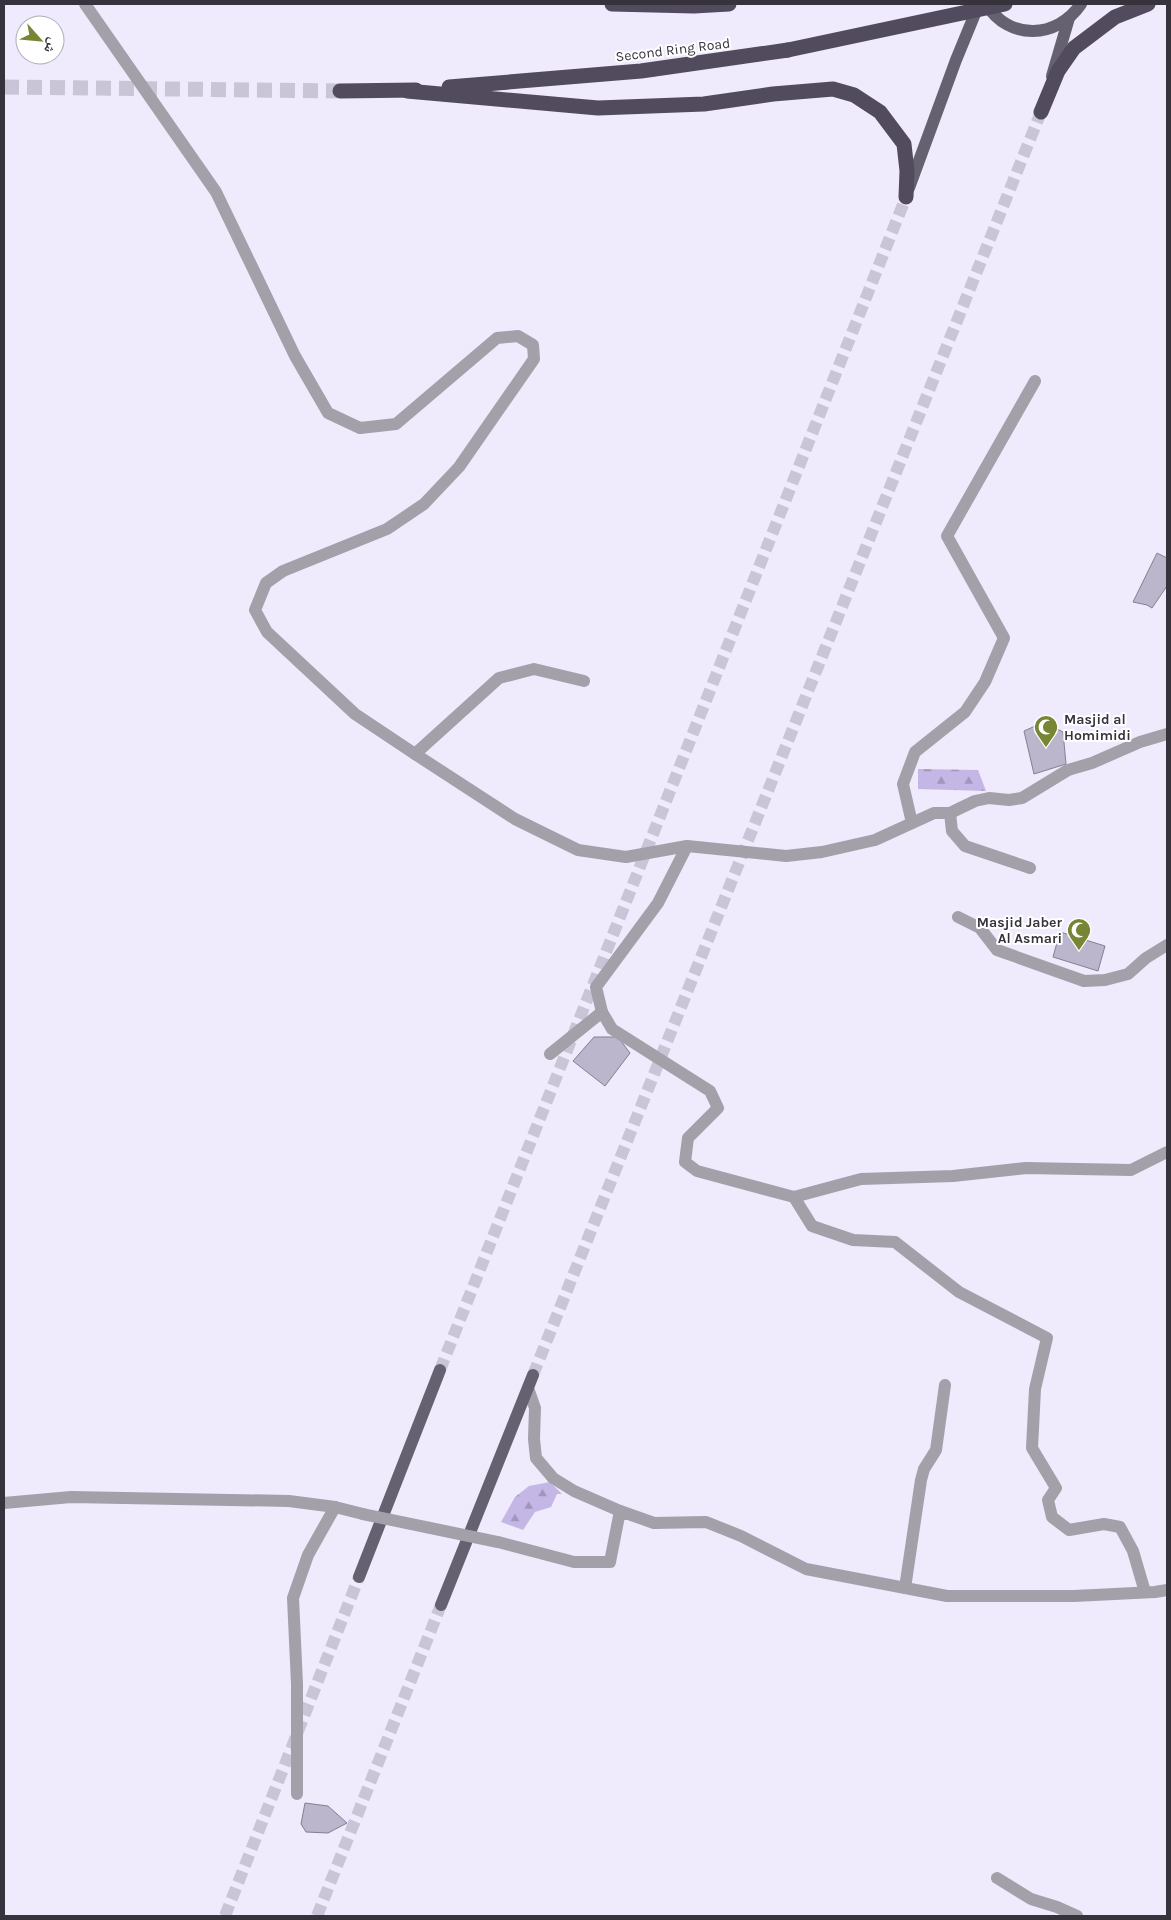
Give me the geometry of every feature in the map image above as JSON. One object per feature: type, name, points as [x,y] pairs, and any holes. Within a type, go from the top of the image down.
[{"type":"highway","points":[[612,4],[694,6],[729,4]]},
{"type":"highway","name":"Second Ring Road","points":[[340,91],[407,90],[641,71],[788,50],[1005,4]]},
{"type":"highway","points":[[1041,112],[1058,71],[1074,48],[1115,17],[1148,4]]},
{"type":"highway","points":[[407,90],[598,108],[704,104],[773,94],[833,89],[854,95],[880,112],[904,144],[907,171],[906,197]]},
{"type":"main road","points":[[906,197],[956,60],[980,4]]},
{"type":"main road","points":[[986,4],[991,12],[1004,23],[1020,30],[1037,31],[1054,27],[1069,18],[1081,4]]},
{"type":"main road","points":[[1041,112],[1069,18]]},
{"type":"main road","points":[[359,1577],[440,1370]]},
{"type":"main road","points":[[441,1605],[533,1375]]},
{"type":"street","points":[[85,4],[216,192],[295,356],[328,413],[360,428],[396,424],[497,338],[518,336],[533,345],[534,358],[459,467],[424,504],[387,528],[283,571],[266,583],[255,610],[266,632],[355,714],[515,819],[578,850],[626,857],[686,846],[786,856],[822,852],[875,840],[934,813],[950,813],[975,800],[1022,798],[1068,770],[1092,764],[1140,742],[1167,734]]},
{"type":"street","points":[[912,823],[903,784],[915,752],[965,712],[985,682],[1004,638],[947,536],[1035,381]]},
{"type":"street","points":[[415,754],[499,678],[534,669],[584,681]]},
{"type":"street","points":[[950,813],[952,831],[965,846],[1030,868]]},
{"type":"street","points":[[686,846],[658,903],[596,987],[602,1012],[612,1029],[710,1092],[718,1108],[688,1138],[685,1162],[697,1171],[794,1198],[861,1179],[953,1176],[1026,1168],[1130,1170],[1167,1152]]},
{"type":"street","points":[[958,917],[980,928],[997,950],[1084,981],[1105,980],[1128,974],[1146,958],[1167,945]]},
{"type":"street","points":[[550,1054],[602,1012]]},
{"type":"street","points":[[794,1198],[812,1226],[853,1240],[895,1242],[959,1292],[1047,1338],[1035,1389],[1032,1448],[1056,1488],[1048,1500],[1052,1517],[1069,1530],[1104,1524],[1120,1527],[1133,1550],[1146,1592]]},
{"type":"street","points":[[905,1588],[921,1480],[924,1469],[936,1450],[945,1385]]},
{"type":"street","points":[[528,1388],[534,1408],[536,1458],[553,1478],[574,1491],[654,1523],[706,1522],[741,1536],[806,1569],[947,1596],[1074,1596],[1167,1590]]},
{"type":"street","points":[[4,1503],[70,1497],[289,1501],[335,1507],[498,1542],[574,1562],[610,1562],[620,1511]]},
{"type":"street","points":[[297,1794],[297,1684],[293,1598],[308,1555],[335,1507]]},
{"type":"street","points":[[997,1878],[1031,1899],[1057,1907],[1077,1916]]},
{"type":"green space","points":[[918,769],[978,770],[986,791],[918,789]]},
{"type":"green space","points":[[550,1482],[562,1494],[557,1494],[551,1507],[535,1512],[523,1530],[501,1522],[515,1497],[529,1486]]},
{"type":"building","points":[[1157,553],[1167,558],[1167,586],[1152,608],[1133,602]]},
{"type":"building","name":"Masjid al Homimidi","points":[[1044,722],[1063,732],[1066,764],[1034,774],[1024,731]]},
{"type":"building","name":"Masjid Jaber Al Asmari","points":[[1060,932],[1105,946],[1098,971],[1053,957]]},
{"type":"building","points":[[594,1037],[618,1037],[630,1053],[605,1086],[573,1061]]},
{"type":"building","points":[[305,1803],[328,1806],[347,1823],[328,1833],[306,1832],[301,1824]]},
{"type":"tunnel","points":[[4,87],[340,91]]},
{"type":"tunnel","points":[[533,1375],[1041,112]]},
{"type":"tunnel","points":[[440,1370],[906,197]]},
{"type":"tunnel","points":[[225,1916],[359,1577]]},
{"type":"tunnel","points":[[317,1916],[441,1605]]},
{"type":"place","name":"Masjid al Homimidi","points":[[1046,748]]},
{"type":"place","name":"Masjid Jaber Al Asmari","points":[[1079,951]]}]
